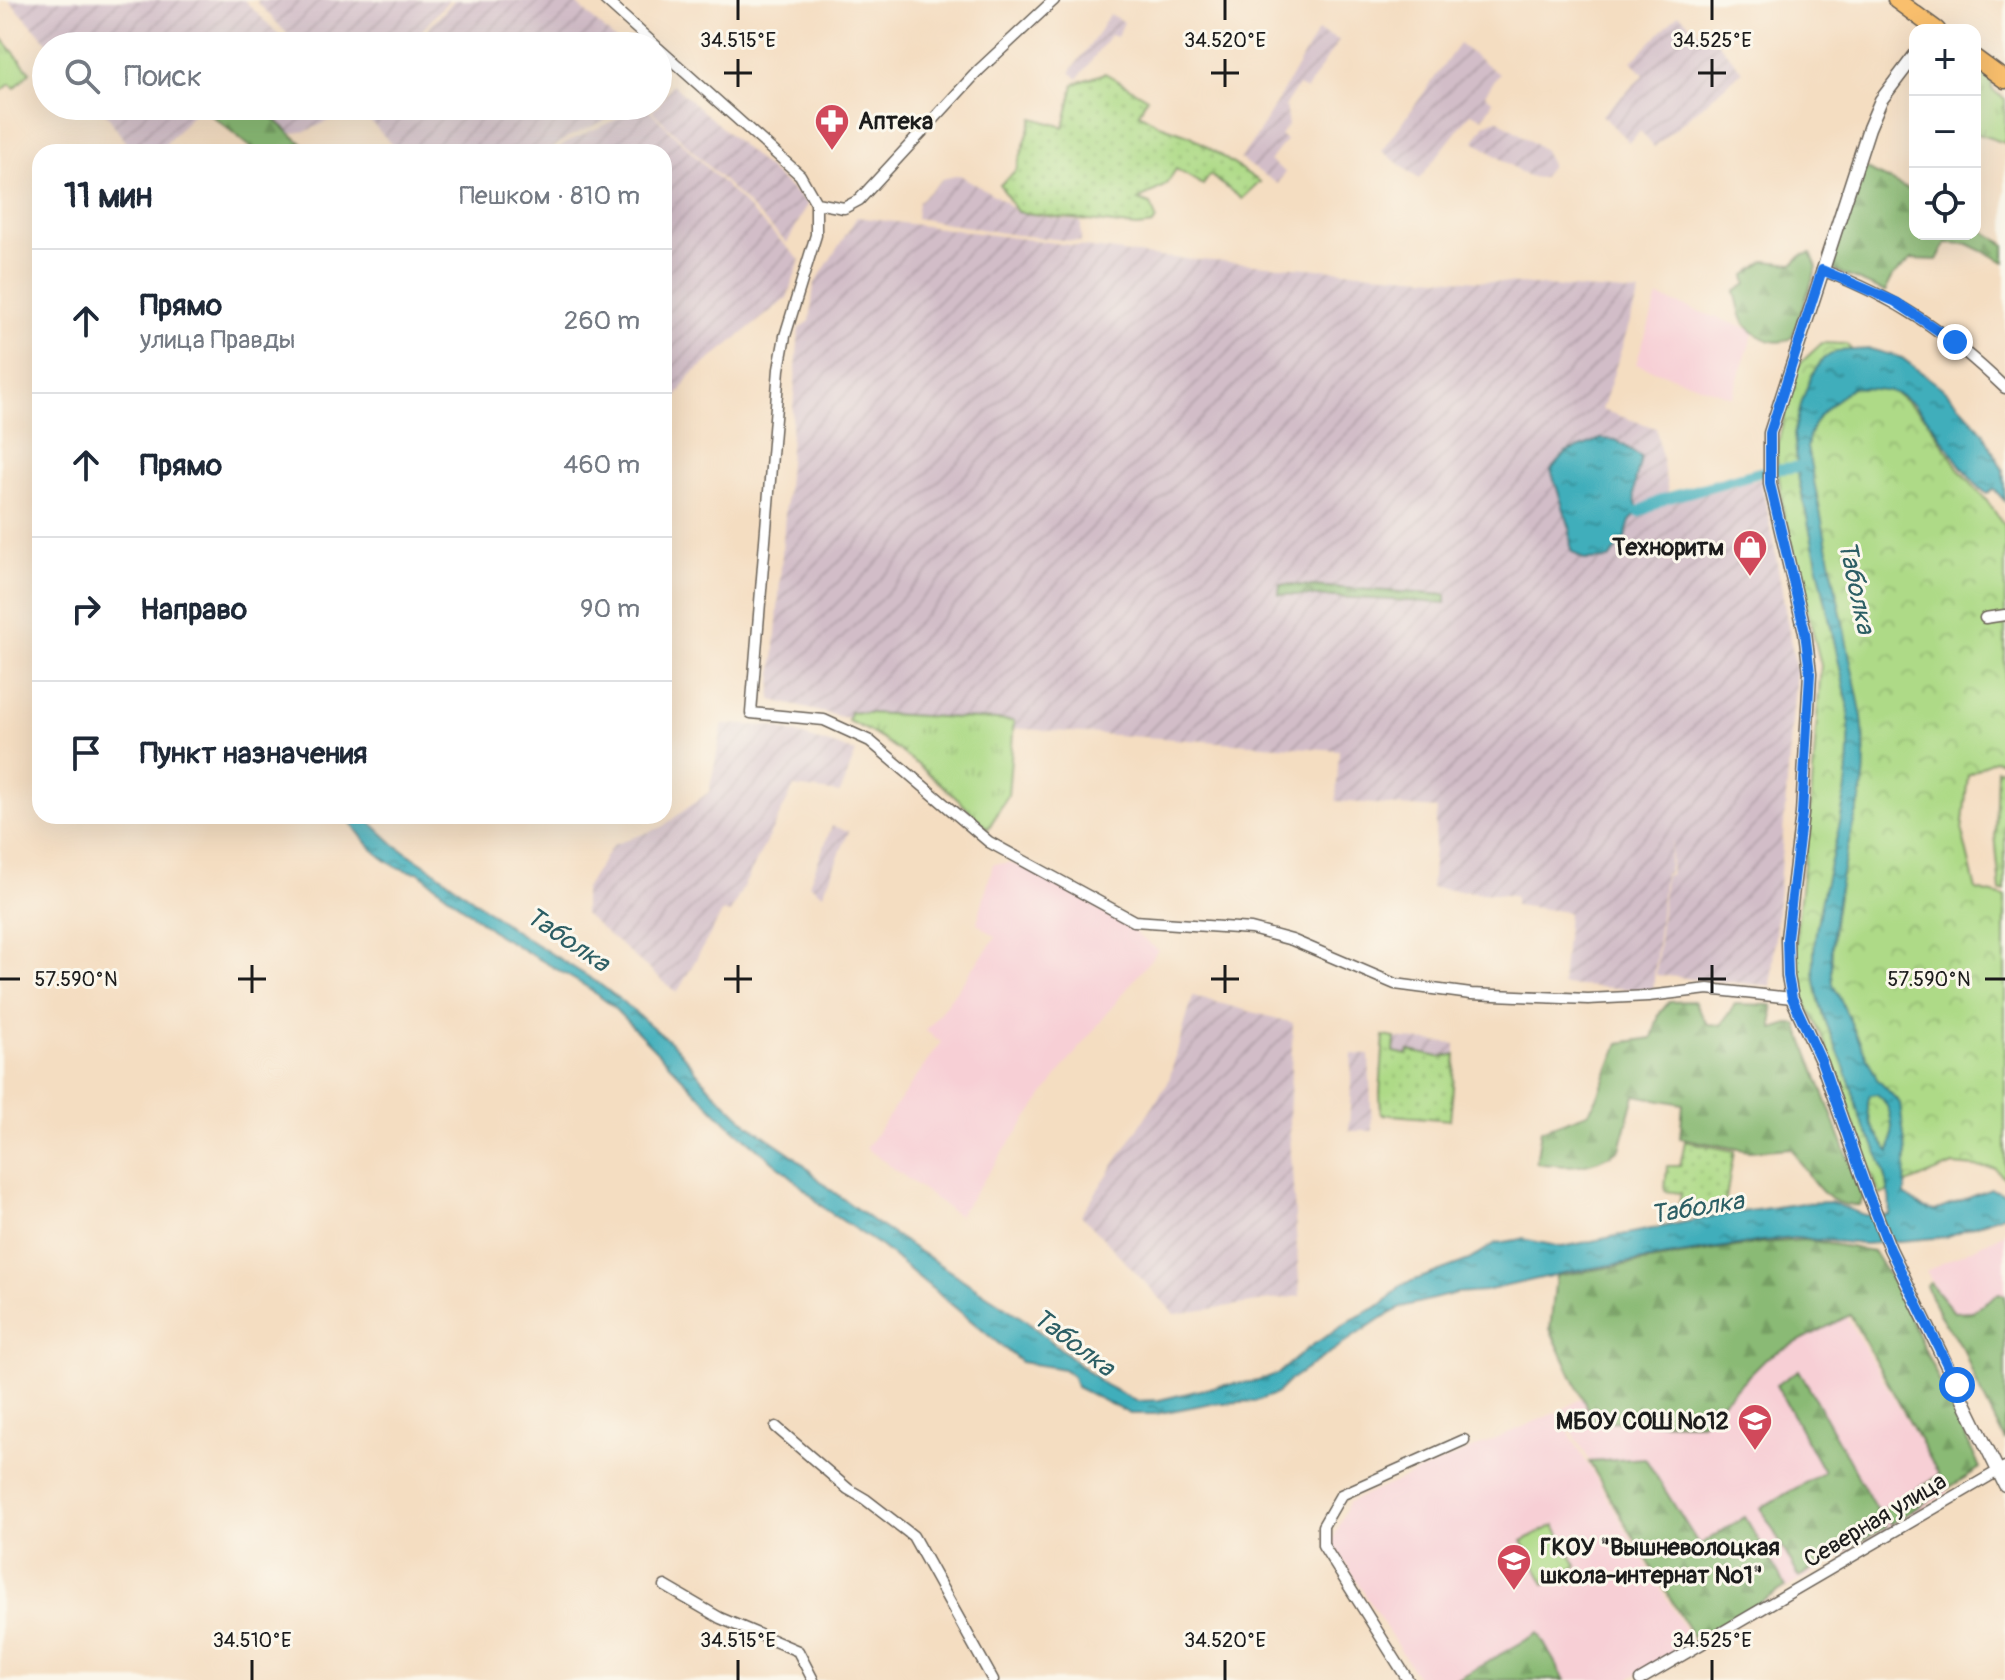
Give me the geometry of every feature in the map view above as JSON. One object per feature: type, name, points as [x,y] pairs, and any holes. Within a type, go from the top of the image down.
[{"type":"highway","points":[[1896,0],[1928,24]]},
{"type":"highway","points":[[1981,62],[2005,80]]},
{"type":"street","points":[[605,0],[640,32]]},
{"type":"street","points":[[1036,0],[1050,4]]},
{"type":"street","points":[[816,203],[844,208],[859,200],[979,70],[1050,4]]},
{"type":"street","points":[[672,60],[800,175],[816,203],[816,235],[785,336],[779,369],[751,713],[824,720],[870,741],[989,842],[1134,921],[1251,929],[1292,940],[1395,984],[1471,994],[1588,999],[1708,989],[1792,998]]},
{"type":"street","points":[[1909,63],[1881,100],[1871,122],[1770,433],[1770,484],[1805,632],[1810,673],[1802,814],[1787,938],[1788,976],[1792,998],[1822,1063],[1890,1249],[2001,1469],[2005,1485]]},
{"type":"street","points":[[1822,270],[1896,302],[1955,342],[2005,388]]},
{"type":"street","points":[[1985,618],[2005,615]]},
{"type":"street","points":[[776,1427],[848,1489],[913,1536],[993,1680]]},
{"type":"street","points":[[1408,1680],[1323,1545],[1323,1526],[1341,1495],[1464,1440]]},
{"type":"street","name":"Северная улица","points":[[1640,1680],[2001,1469]]},
{"type":"street","points":[[665,1586],[720,1618],[798,1651],[813,1680]]},
{"type":"shaded area","points":[[9,0],[244,0],[276,32],[38,32]]},
{"type":"shaded area","points":[[449,0],[420,32],[286,32],[257,2]]},
{"type":"shaded area","points":[[454,0],[572,0],[607,32],[425,32]]},
{"type":"shaded area","points":[[1109,14],[1124,22],[1117,37],[1110,35],[1078,79],[1070,72]]},
{"type":"shaded area","points":[[1679,14],[1699,33],[1706,28],[1742,71],[1654,147],[1640,131],[1629,142],[1602,115],[1644,75],[1632,61]]},
{"type":"shaded area","points":[[1318,31],[1339,40],[1306,90],[1298,86],[1285,105],[1288,125],[1280,135],[1286,140],[1270,161],[1285,172],[1278,184],[1240,159]]},
{"type":"shaded area","points":[[1459,44],[1499,74],[1485,94],[1493,101],[1483,118],[1471,113],[1419,179],[1382,151]]},
{"type":"shaded area","points":[[672,84],[808,204],[787,243],[661,120],[672,120]]},
{"type":"shaded area","points":[[1497,119],[1544,150],[1551,165],[1542,178],[1528,177],[1474,141],[1485,124]]},
{"type":"shaded area","points":[[110,120],[187,120],[165,144],[127,144]]},
{"type":"shaded area","points":[[271,120],[330,120],[307,131],[286,134]]},
{"type":"shaded area","points":[[369,120],[606,120],[559,144],[392,144]]},
{"type":"shaded area","points":[[615,120],[659,120],[800,260],[787,298],[691,375],[672,405],[672,144],[565,143]]},
{"type":"shaded area","points":[[960,175],[1004,201],[1017,213],[1081,222],[1081,242],[1009,234],[916,218],[918,202],[942,179]]},
{"type":"shaded area","points":[[857,217],[1160,257],[1639,293],[1602,410],[1656,428],[1670,502],[1760,479],[1770,522],[1796,671],[1771,986],[1656,975],[1665,875],[1670,875],[1672,837],[1668,873],[1664,874],[1653,990],[1562,985],[1568,912],[1515,905],[1515,896],[1431,888],[1437,809],[1336,801],[1339,750],[842,717],[771,700],[799,329],[810,321],[814,285]]},
{"type":"shaded area","points":[[1658,297],[1754,331],[1732,397],[1636,364]]},
{"type":"shaded area","points":[[723,724],[771,726],[856,752],[840,793],[794,787],[730,913],[723,911],[677,993],[584,914],[584,890],[613,845],[672,824],[672,820],[709,792]]},
{"type":"shaded area","points":[[832,826],[849,831],[823,894],[809,884]]},
{"type":"shaded area","points":[[1009,863],[1074,894],[1120,921],[1158,950],[1061,1071],[958,1216],[866,1148],[941,1042],[926,1031],[996,937],[977,923],[993,864]]},
{"type":"shaded area","points":[[1193,996],[1293,1023],[1289,1121],[1300,1296],[1175,1314],[1081,1215],[1168,1083]]},
{"type":"shaded area","points":[[1395,1038],[1456,1044],[1456,1055],[1439,1057],[1393,1052]]},
{"type":"shaded area","points":[[1352,1054],[1369,1055],[1372,1131],[1349,1131]]},
{"type":"shaded area","points":[[2005,1233],[2005,1342],[1974,1360],[1926,1271]]},
{"type":"shaded area","name":"МБОУ СОШ №12","points":[[1814,1261],[1949,1493],[1697,1641],[1560,1411]]},
{"type":"shaded area","name":"ГКОУ \"Вышневолоцкая школа-интернат №1\"","points":[[1557,1412],[1693,1643],[1627,1680],[1419,1680],[1332,1542],[1349,1502]]},
{"type":"green space","points":[[1,37],[30,72],[15,88],[10,84],[0,92]]},
{"type":"green space","points":[[1981,72],[1991,79],[1992,90],[2005,99],[2005,143],[1981,135]]},
{"type":"green space","points":[[1105,73],[1147,98],[1139,113],[1160,125],[1191,136],[1260,182],[1242,199],[1210,175],[1203,185],[1176,169],[1166,185],[1138,200],[1151,204],[1156,219],[1153,225],[1137,227],[1017,212],[1000,185],[1016,170],[1033,118],[1064,127],[1074,84]]},
{"type":"green space","points":[[217,120],[275,120],[303,144],[247,144]]},
{"type":"green space","points":[[1862,169],[1909,190],[1909,240],[1981,240],[1981,229],[2005,245],[2005,262],[1968,244],[1946,243],[1937,260],[1912,259],[1893,276],[1885,292],[1829,268]]},
{"type":"green space","points":[[1811,253],[1817,267],[1792,337],[1771,341],[1757,335],[1742,318],[1735,292],[1747,284],[1745,276],[1765,261],[1793,264],[1801,256]]},
{"type":"green space","points":[[1822,343],[1846,344],[1885,385],[1927,419],[1960,471],[2005,526],[2005,762],[1994,760],[1968,775],[1962,832],[1976,890],[2005,897],[2005,1179],[1996,1169],[1953,1165],[1880,1195],[1821,1033],[1804,1000],[1795,964],[1821,665],[1783,511],[1776,453],[1795,368]]},
{"type":"green space","points":[[1280,584],[1446,595],[1446,603],[1279,594]]},
{"type":"green space","points":[[850,712],[1014,721],[1008,795],[988,829],[904,754],[848,721]]},
{"type":"green space","points":[[1997,769],[2005,770],[2005,891],[2000,891],[1995,833]]},
{"type":"green space","points":[[1694,1001],[1707,1024],[1721,1025],[1735,1004],[1772,1005],[1773,1029],[1797,1024],[1863,1197],[1860,1205],[1836,1202],[1827,1196],[1791,1148],[1749,1151],[1680,1138],[1683,1104],[1635,1095],[1620,1149],[1599,1160],[1580,1165],[1536,1163],[1541,1130],[1588,1113],[1619,1043],[1652,1038],[1659,1014],[1669,1002]]},
{"type":"green space","points":[[1384,1036],[1395,1038],[1394,1052],[1408,1055],[1409,1051],[1439,1057],[1456,1055],[1450,1120],[1381,1114]]},
{"type":"green space","points":[[1685,1141],[1734,1151],[1725,1204],[1678,1211],[1681,1193],[1665,1191],[1667,1166],[1680,1166]]},
{"type":"green space","points":[[1805,1240],[1873,1251],[1895,1286],[1980,1468],[1891,1524],[1883,1510],[1939,1475],[1850,1315],[1766,1358],[1701,1423],[1593,1421],[1550,1329],[1556,1276],[1760,1243]]},
{"type":"green space","points":[[1930,1283],[1954,1312],[1972,1311],[1999,1293],[2005,1295],[2005,1441],[1964,1351],[1939,1314],[1926,1286]]},
{"type":"green space","points":[[1799,1370],[1886,1527],[1799,1577],[1761,1508],[1824,1472],[1776,1385]]},
{"type":"green space","points":[[1645,1458],[1699,1545],[1745,1517],[1786,1587],[1695,1640],[1589,1462]]},
{"type":"green space","points":[[1555,1525],[1577,1566],[1545,1584],[1522,1541]]},
{"type":"green space","points":[[1538,1633],[1565,1680],[1456,1680]]},
{"type":"water","points":[[1870,349],[1902,358],[1946,391],[1966,412],[1983,432],[2003,470],[2005,501],[1994,489],[1987,494],[1975,483],[1926,417],[1914,406],[1896,393],[1877,389],[1852,387],[1829,406],[1817,419],[1807,447],[1862,717],[1864,748],[1862,790],[1836,905],[1832,946],[1833,984],[1877,1079],[1900,1103],[1906,1153],[1905,1195],[1923,1208],[1935,1211],[1991,1189],[2005,1194],[2005,1214],[1946,1237],[1865,1244],[1795,1238],[1762,1241],[1568,1272],[1485,1291],[1457,1293],[1405,1306],[1381,1318],[1290,1380],[1276,1394],[1256,1401],[1207,1404],[1155,1414],[1130,1414],[1076,1387],[1073,1377],[1064,1369],[1021,1362],[882,1247],[825,1209],[727,1123],[611,1005],[587,987],[498,935],[418,872],[386,860],[368,845],[352,824],[373,824],[395,845],[515,931],[598,983],[677,1048],[711,1089],[749,1125],[794,1156],[827,1187],[874,1222],[1025,1320],[1105,1385],[1136,1401],[1159,1400],[1217,1386],[1258,1381],[1279,1373],[1308,1348],[1383,1304],[1401,1285],[1469,1260],[1496,1243],[1523,1239],[1562,1247],[1721,1215],[1803,1203],[1830,1202],[1864,1215],[1889,1215],[1888,1188],[1883,1170],[1860,1118],[1821,1008],[1815,980],[1818,918],[1838,832],[1849,758],[1848,704],[1799,481],[1794,434],[1811,376],[1823,359],[1837,351]],"holes":[[[1877,1094],[1887,1106],[1891,1121],[1890,1152],[1876,1134],[1870,1118],[1870,1095]]]},
{"type":"water","points":[[1601,439],[1616,440],[1641,457],[1634,490],[1639,512],[1630,521],[1624,541],[1609,559],[1584,560],[1571,551],[1570,528],[1551,470],[1565,453]]},
{"type":"waterway","points":[[1779,469],[1798,467]]},
{"type":"waterway","points":[[1639,512],[1664,499],[1761,472]]},
{"type":"place","name":"Аптека","points":[[832,152]]},
{"type":"place","name":"Техноритм","points":[[1750,578]]},
{"type":"place","name":"МБОУ СОШ №12","points":[[1755,1452]]},
{"type":"place","name":"ГКОУ \"Вышневолоцкая школа-интернат №1\"","points":[[1514,1592]]},
{"type":"route","points":[[1955,342],[1896,302],[1822,270],[1776,408],[1770,433],[1769,462],[1770,484],[1805,632],[1810,673],[1802,814],[1787,938],[1792,998],[1822,1063],[1890,1249],[1957,1385]]},
{"type":"water label","name":"Таболка","points":[[1857,587]]},
{"type":"water label","name":"Таболка","points":[[568,939]]},
{"type":"water label","name":"Таболка","points":[[1697,1207]]},
{"type":"water label","name":"Таболка","points":[[1074,1342]]}]
